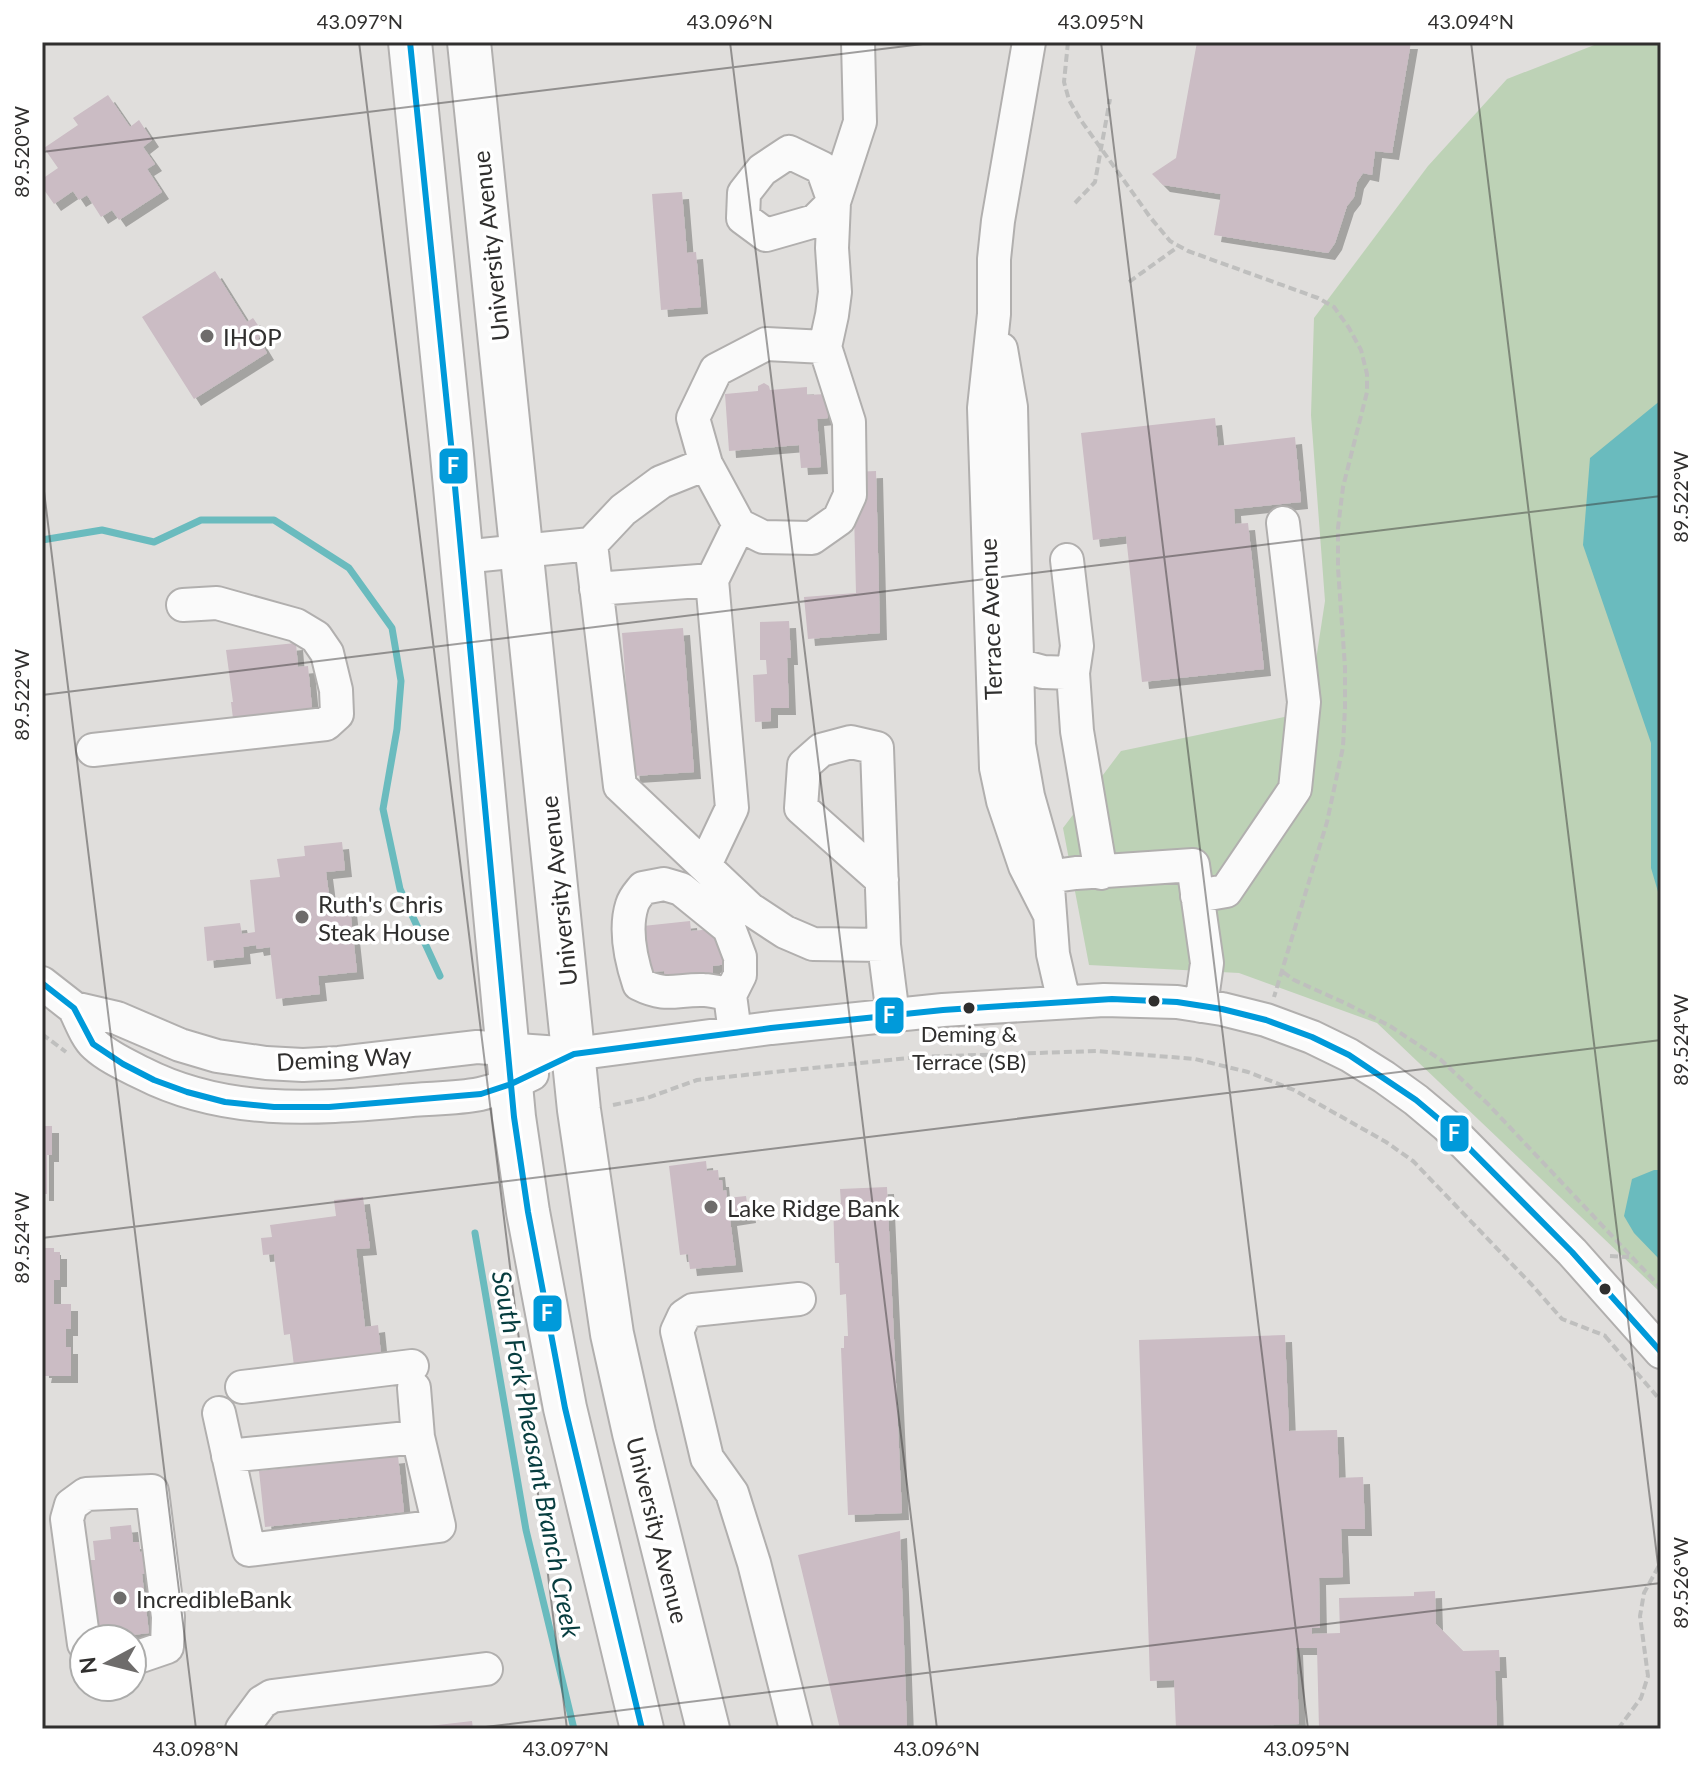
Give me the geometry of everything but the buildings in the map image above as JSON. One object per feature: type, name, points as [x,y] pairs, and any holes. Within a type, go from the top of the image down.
[{"type":"main road","points":[[410,42],[510,1067],[528,1212],[565,1408],[642,1729]]},
{"type":"main road","name":"University Avenue","points":[[469,42],[579,1110],[612,1334],[708,1729]]},
{"type":"street","points":[[825,347],[766,344],[716,370],[693,418],[706,464],[739,525],[763,537],[812,538],[839,519],[850,495],[849,422],[825,347],[835,292],[832,248],[834,202],[860,122],[858,42]]},
{"type":"street","name":"Terrace Avenue","points":[[1029,42],[998,221],[994,314],[984,408],[1004,665],[1022,766],[1046,860],[1053,954],[1064,1002]]},
{"type":"street","points":[[462,557],[591,544],[623,510],[661,482],[706,464]]},
{"type":"street","points":[[1197,896],[1226,891],[1295,789],[1304,702],[1283,523]]},
{"type":"street","points":[[705,865],[732,808],[712,580],[739,525]]},
{"type":"street","points":[[591,544],[620,786],[750,909],[785,932],[813,944],[884,945]]},
{"type":"street","points":[[1067,560],[1077,646],[1073,673],[1077,731],[1101,873]]},
{"type":"street","points":[[596,589],[712,580]]},
{"type":"street","points":[[93,750],[326,724],[337,714],[336,690],[327,653],[316,637],[296,625],[217,603],[183,605]]},
{"type":"street","points":[[1004,665],[1043,672],[1073,673]]},
{"type":"street","name":"Terrace Avenue","points":[[1004,665],[996,768],[1003,801],[1025,866],[1050,915]]},
{"type":"street","points":[[1047,877],[1193,865],[1207,963],[1201,1006]]},
{"type":"street","points":[[882,880],[884,945],[893,1016]]},
{"type":"street","name":"Deming Way","points":[[42,983],[74,1008],[93,1044],[123,1064],[154,1080],[225,1102],[274,1107],[329,1107],[481,1094],[510,1067],[574,1054],[943,1010],[1112,999],[1177,1002],[1266,1020],[1349,1055],[1416,1100],[1447,1126],[1572,1252],[1661,1352]]},
{"type":"street","points":[[730,995],[735,1033]]},
{"type":"street","name":"Deming Way","points":[[74,1008],[117,1018],[180,1045],[217,1056],[266,1063],[339,1063],[477,1047],[510,1067]]},
{"type":"street","points":[[796,1729],[754,1563],[732,1493],[707,1458],[677,1331],[684,1316],[693,1310],[799,1299]]},
{"type":"street","points":[[219,1413],[249,1550],[439,1526],[418,1437],[413,1377],[242,1387]]},
{"type":"street","points":[[228,1456],[418,1437]]},
{"type":"street","points":[[81,1623],[67,1519],[71,1505],[86,1494],[152,1491],[168,1617],[167,1647],[148,1654]]},
{"type":"street","points":[[242,1729],[262,1702],[272,1696],[486,1669]]},
{"type":"path","points":[[1075,203],[1095,182],[1110,99]]},
{"type":"path","points":[[1129,282],[1180,246]]},
{"type":"path","points":[[1283,972],[1390,1026],[1441,1060],[1496,1112],[1661,1288]]},
{"type":"path","points":[[613,1105],[647,1098],[697,1080],[918,1057],[1096,1051],[1195,1059],[1248,1072],[1294,1090],[1386,1142],[1413,1161],[1562,1319],[1606,1336],[1661,1401]]},
{"type":"path","points":[[1618,1729],[1641,1698],[1648,1676],[1640,1616],[1644,1593],[1661,1562]]},
{"type":"green space","points":[[1602,42],[1661,42],[1661,1293],[1377,1023],[1239,973],[1089,965],[1063,828],[1121,751],[1308,712],[1325,601],[1311,415],[1314,318],[1428,166],[1507,79]]},
{"type":"water","points":[[1661,400],[1661,902],[1651,868],[1651,743],[1583,545],[1590,458]]},
{"type":"water","points":[[1661,1170],[1661,1261],[1634,1233],[1624,1216],[1632,1179]]},
{"type":"waterway","name":"South Fork Pheasant Branch Creek","points":[[42,540],[102,530],[154,542],[201,520],[274,520],[349,568],[392,628],[401,681],[397,729],[383,809],[400,889],[440,976]]},
{"type":"waterway","name":"South Fork Pheasant Branch Creek","points":[[475,1233],[526,1530],[574,1729]]},
{"type":"transit line","name":"F","points":[[410,42],[514,1117],[528,1212],[565,1408],[642,1729]]},
{"type":"transit line","name":"F","points":[[42,983],[74,1008],[93,1044],[123,1064],[187,1092],[225,1102],[274,1107],[329,1107],[481,1094],[511,1084],[574,1054],[771,1028],[943,1010],[1112,999],[1177,1002],[1222,1009],[1266,1020],[1312,1037],[1349,1055],[1416,1100],[1447,1126],[1572,1252],[1661,1352]]},
{"type":"place","name":"IHOP","points":[[207,336]]},
{"type":"place","name":"Ruth's Chris Steak House","points":[[302,917]]},
{"type":"place","name":"Deming & Terrace (SB)","points":[[969,1008]]},
{"type":"place","name":"Lake Ridge Bank","points":[[711,1207]]},
{"type":"place","name":"IncredibleBank","points":[[120,1598]]}]
